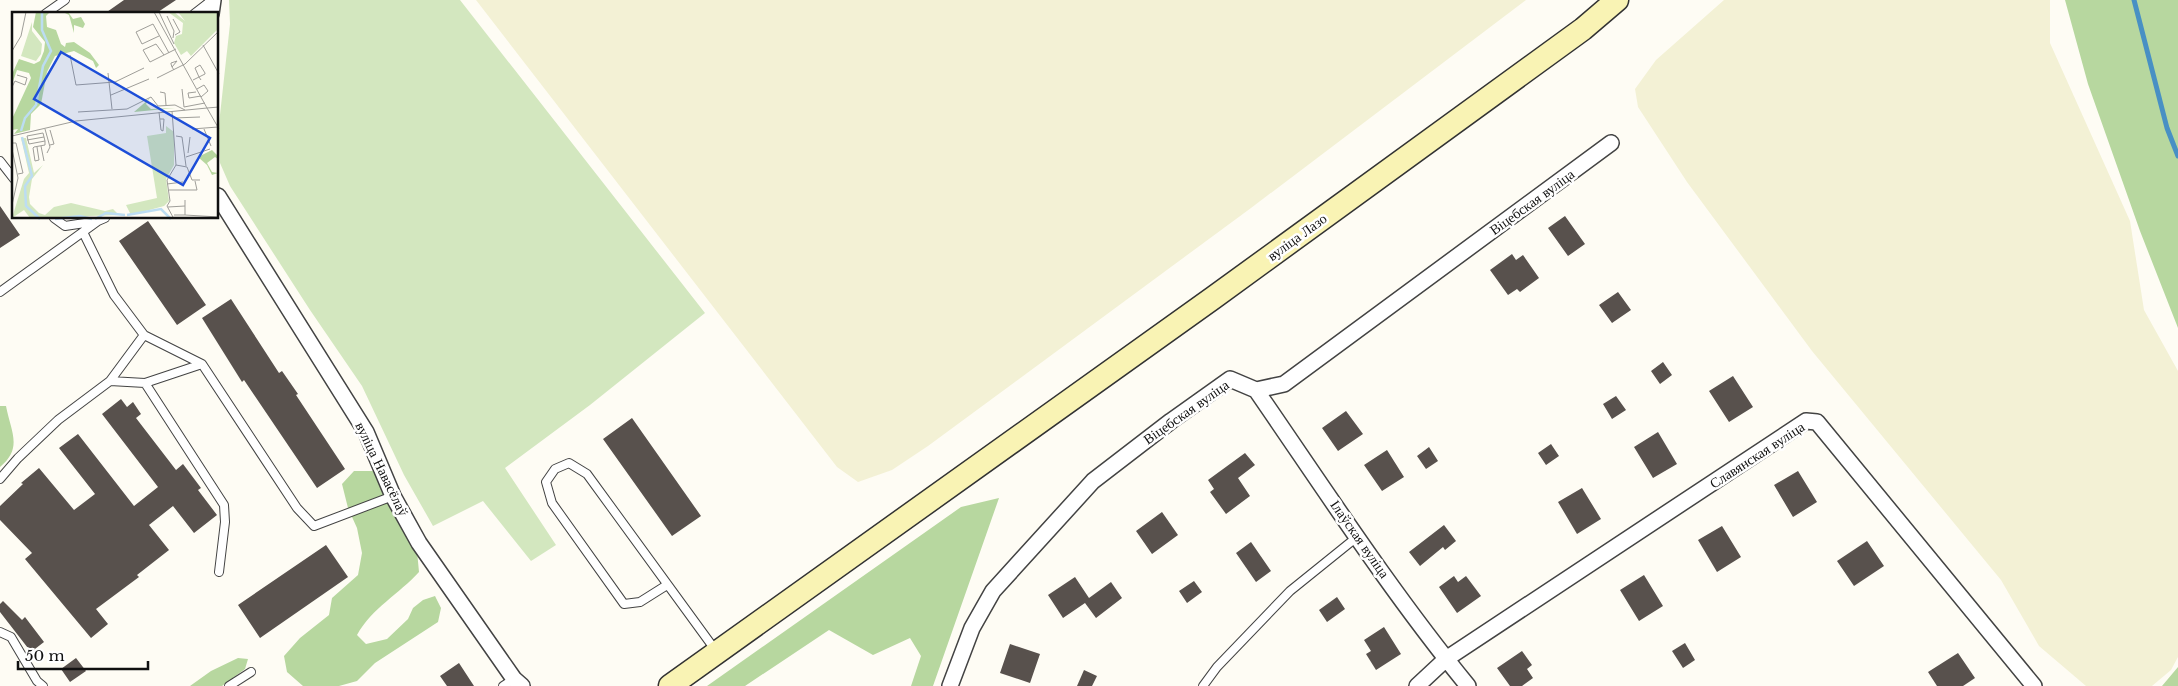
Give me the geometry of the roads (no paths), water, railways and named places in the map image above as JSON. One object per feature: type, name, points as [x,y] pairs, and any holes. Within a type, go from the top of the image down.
[{"type":"main road","name":"вуліца Лазо","points":[[670,686],[1583,29],[1617,0]]},
{"type":"street","name":"Віцебская вуліца","points":[[950,686],[972,628],[993,591],[1093,481],[1171,421],[1230,379],[1256,390],[1284,384],[1611,143]]},
{"type":"street","name":"вуліца Навасёлаў","points":[[219,198],[366,432],[393,496],[419,543],[513,684]]},
{"type":"street","name":"Ілаўская вуліца","points":[[1256,390],[1357,536],[1446,659],[1468,686]]},
{"type":"street","name":"Славянская вуліца","points":[[1417,686],[1446,659],[1806,421],[1817,422],[2034,686]]},
{"type":"lane","points":[[48,12],[65,0]]},
{"type":"lane","points":[[197,12],[213,0]]},
{"type":"lane","points":[[0,161],[12,176]]},
{"type":"lane","points":[[55,219],[65,226],[102,219]]},
{"type":"lane","points":[[0,292],[102,219]]},
{"type":"lane","points":[[83,232],[114,296],[144,335],[202,364],[297,508],[314,526],[393,496]]},
{"type":"lane","points":[[0,479],[18,458],[58,420],[110,381],[144,335]]},
{"type":"lane","points":[[110,381],[145,383],[202,364]]},
{"type":"lane","points":[[145,383],[224,505],[225,522],[219,572]]},
{"type":"lane","points":[[667,585],[640,602],[624,604],[552,504],[546,482],[555,469],[569,463],[587,474],[718,653]]},
{"type":"lane","points":[[1203,686],[1217,668],[1290,591],[1357,536]]},
{"type":"lane","points":[[0,632],[11,637],[37,681],[43,686]]},
{"type":"lane","points":[[229,686],[251,672]]},
{"type":"waterway","points":[[2134,0],[2167,128],[2178,156]]}]
